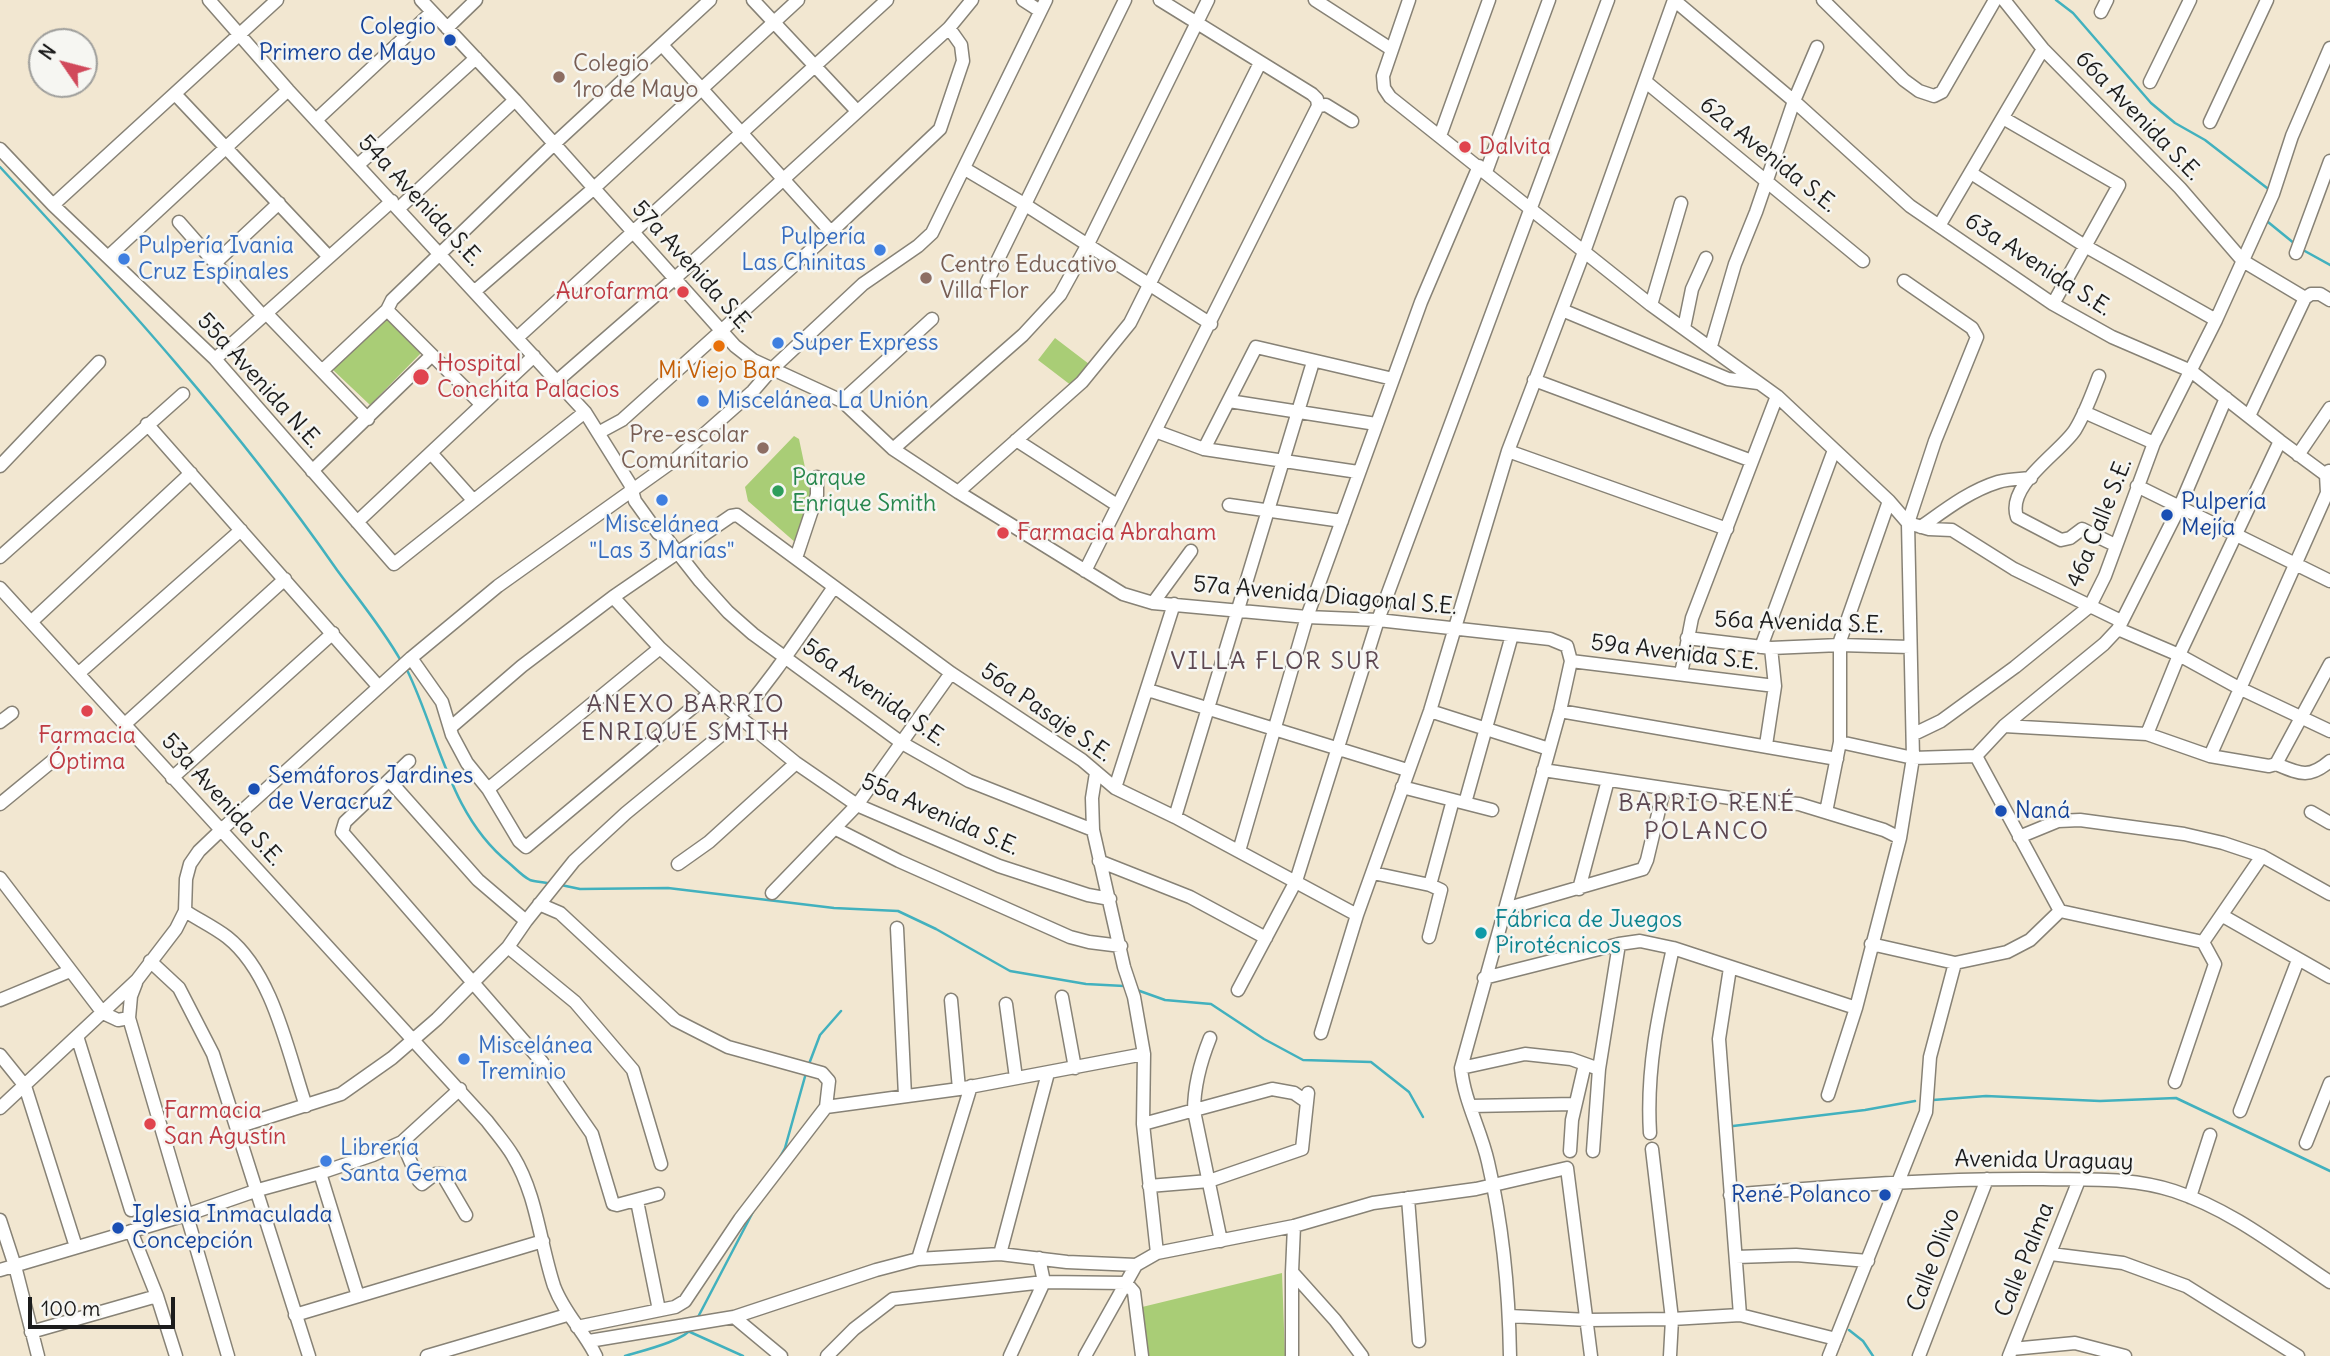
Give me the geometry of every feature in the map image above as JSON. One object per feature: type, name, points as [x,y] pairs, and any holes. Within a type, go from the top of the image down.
[{"type":"street","name":"54a Avenida S.E.","points":[[209,0],[288,90],[518,337],[584,412],[598,433]]},
{"type":"street","points":[[0,149],[53,205],[277,0]]},
{"type":"street","name":"57a Avenida S.E.","points":[[421,0],[477,58],[673,280],[735,346],[752,360],[842,401],[893,449],[1085,570]]},
{"type":"street","points":[[447,28],[476,0]]},
{"type":"street","points":[[323,370],[554,144],[710,0]]},
{"type":"street","points":[[753,0],[857,111]]},
{"type":"street","points":[[475,292],[593,189],[798,0]]},
{"type":"street","points":[[518,337],[887,0]]},
{"type":"street","points":[[557,381],[782,181],[949,27],[972,0]]},
{"type":"street","points":[[0,1108],[137,979],[176,929],[185,911],[186,879],[190,864],[219,831],[406,662],[498,586],[632,487],[676,458],[744,399],[772,369],[863,284],[918,246],[932,233],[1043,5],[1023,0]]},
{"type":"street","points":[[987,282],[1125,0]]},
{"type":"street","points":[[1085,570],[1211,324],[1318,106],[1317,99],[1312,94],[1160,0]]},
{"type":"street","points":[[893,449],[1023,335],[1060,295],[1088,244],[1208,0]]},
{"type":"street","points":[[1315,0],[1391,49]]},
{"type":"street","points":[[1409,0],[1383,76],[1384,88],[1390,97],[1651,305],[1777,396],[1914,525],[1952,530],[2014,569],[2090,606],[2120,625],[2239,688],[2330,731]]},
{"type":"street","points":[[1440,136],[1489,0]]},
{"type":"street","points":[[1238,851],[1307,617],[1358,472],[1421,302],[1483,169],[1549,0]]},
{"type":"street","points":[[1238,989],[1296,881],[1378,620],[1608,0]]},
{"type":"street","points":[[1321,1033],[1357,915],[1430,711],[1508,451],[1584,251],[1674,0]]},
{"type":"street","name":"63a Avenida S.E.","points":[[1674,0],[1794,101],[1910,206],[2053,304],[2112,337],[2191,372],[2226,398]]},
{"type":"street","points":[[1822,0],[1904,80],[1919,91],[1934,96],[1942,92],[1995,0]]},
{"type":"street","name":"66a Avenida S.E.","points":[[2004,0],[2043,49],[2180,188],[2243,261],[2308,296]]},
{"type":"street","points":[[2150,82],[2190,0]]},
{"type":"street","points":[[2210,122],[2267,0]]},
{"type":"street","points":[[316,120],[432,12]]},
{"type":"street","points":[[598,433],[622,420],[831,232],[940,129],[963,61],[961,45],[949,27]]},
{"type":"street","points":[[662,46],[831,232]]},
{"type":"street","points":[[1711,346],[1735,264],[1794,101],[1817,47]]},
{"type":"street","name":"46a Calle S.E.","points":[[1914,734],[1941,721],[2015,667],[2090,606],[2105,576],[2154,443],[2216,320],[2273,194],[2292,136],[2330,48]]},
{"type":"street","points":[[1939,226],[2043,49]]},
{"type":"street","points":[[358,165],[477,58]]},
{"type":"street","points":[[958,492],[1082,382],[1130,323],[1260,63]]},
{"type":"street","name":"62a Avenida S.E.","points":[[1646,82],[1863,261]]},
{"type":"street","points":[[109,256],[288,90]]},
{"type":"street","points":[[176,94],[329,257]]},
{"type":"street","points":[[215,359],[329,257],[395,205],[515,100]]},
{"type":"street","points":[[1318,106],[1326,105],[1352,121]]},
{"type":"street","points":[[2003,118],[2119,185],[2053,304]]},
{"type":"street","points":[[2296,253],[2330,161]]},
{"type":"street","points":[[965,169],[1088,244],[1211,324]]},
{"type":"street","points":[[1971,173],[2085,246],[2216,320]]},
{"type":"street","points":[[215,263],[279,203]]},
{"type":"street","points":[[1651,305],[1681,204]]},
{"type":"street","name":"55a Avenida N.E.","points":[[53,205],[215,359],[394,564],[473,500]]},
{"type":"street","points":[[179,222],[215,263],[323,370],[368,419]]},
{"type":"street","points":[[1684,328],[1692,289],[1706,258]]},
{"type":"street","points":[[1828,1095],[1856,1008],[1900,838],[1913,758],[1910,647],[1914,525],[1935,441],[1977,337],[1972,328],[1903,281]]},
{"type":"street","points":[[2249,416],[2308,296],[2320,294],[2330,300]]},
{"type":"street","points":[[387,310],[431,356],[440,360],[482,405]]},
{"type":"street","points":[[1562,310],[1727,379],[1758,383]]},
{"type":"street","points":[[842,401],[932,319]]},
{"type":"street","points":[[1204,449],[1256,347],[1393,379]]},
{"type":"street","points":[[312,471],[431,356]]},
{"type":"street","points":[[357,522],[534,356]]},
{"type":"street","points":[[0,466],[99,362]]},
{"type":"street","points":[[1175,817],[1313,362]]},
{"type":"street","points":[[2099,376],[2074,432],[2044,459],[2015,505],[2017,517],[2061,540],[2070,538],[2082,529],[2115,545]]},
{"type":"street","points":[[1534,380],[1752,461]]},
{"type":"street","points":[[0,557],[183,394]]},
{"type":"street","points":[[1681,674],[1692,618],[1777,396]]},
{"type":"street","points":[[1840,742],[1913,758],[1976,756],[2004,726],[2104,644],[2120,625],[2180,506],[2226,398],[2298,455],[2329,474],[2327,493],[2210,756]]},
{"type":"street","points":[[1229,401],[1376,424]]},
{"type":"street","points":[[2298,455],[2330,408]]},
{"type":"street","points":[[431,453],[473,500],[584,412]]},
{"type":"street","points":[[2084,412],[2154,443]]},
{"type":"street","points":[[147,424],[378,686]]},
{"type":"street","points":[[1155,431],[1204,449],[1358,472]]},
{"type":"street","name":"56a Avenida S.E.","points":[[598,433],[632,487],[664,528],[667,539],[700,582],[728,612],[902,743],[969,780],[1093,831]]},
{"type":"street","points":[[1016,440],[1117,505]]},
{"type":"street","points":[[2147,734],[2179,655],[2280,441]]},
{"type":"street","points":[[1766,745],[1775,686],[1766,647],[1834,450]]},
{"type":"street","points":[[1508,451],[1727,528]]},
{"type":"street","points":[[31,622],[191,473]]},
{"type":"street","points":[[796,558],[817,495],[817,477]]},
{"type":"street","points":[[1914,525],[1999,481],[2031,478]]},
{"type":"street","points":[[2137,486],[2330,581]]},
{"type":"street","points":[[1826,812],[1840,742],[1840,645],[1889,501]]},
{"type":"street","points":[[1229,505],[1342,521]]},
{"type":"street","name":"56a Pasaje S.E.","points":[[678,552],[731,516],[742,517],[951,673],[1082,760],[1115,788],[1175,817],[1357,915]]},
{"type":"street","points":[[79,673],[242,530]]},
{"type":"street","points":[[1153,603],[1191,551]]},
{"type":"street","points":[[450,728],[522,666],[612,597],[678,552]]},
{"type":"street","name":"57a Avenida Diagonal S.E.","points":[[1085,570],[1123,594],[1153,603],[1307,617],[1378,620],[1550,639],[1567,646],[1571,661]]},
{"type":"street","points":[[125,724],[285,579]]},
{"type":"street","points":[[237,1127],[341,1094],[414,1040],[508,947],[574,861],[626,813],[726,731],[741,715],[834,587]]},
{"type":"street","name":"53a Avenida S.E.","points":[[0,588],[219,831],[460,1089],[514,1157],[525,1182],[555,1287],[567,1315]]},
{"type":"street","name":"55a Avenida S.E.","points":[[612,597],[660,648],[710,693],[741,715],[796,763],[857,804],[999,866],[1110,900]]},
{"type":"street","points":[[1115,788],[1174,604]]},
{"type":"street","points":[[172,778],[333,633]]},
{"type":"street","points":[[1430,885],[1487,728],[1512,635]]},
{"type":"street","name":"56a Avenida S.E.","points":[[1687,638],[1766,647],[1910,647]]},
{"type":"street","points":[[488,789],[660,648]]},
{"type":"street","points":[[1510,1356],[1510,1316],[1493,1184],[1487,1157],[1462,1084],[1461,1068],[1560,711],[1571,661]]},
{"type":"street","name":"59a Avenida S.E.","points":[[1571,661],[1775,686]]},
{"type":"street","points":[[406,662],[442,702],[450,728],[467,762],[488,789],[519,841],[526,847],[710,693]]},
{"type":"street","points":[[2276,764],[2330,664]]},
{"type":"street","points":[[772,893],[857,804],[951,673]]},
{"type":"street","points":[[1148,690],[1407,770]]},
{"type":"street","points":[[1430,711],[1549,749]]},
{"type":"street","points":[[1560,711],[1837,759]]},
{"type":"street","points":[[0,722],[12,713]]},
{"type":"street","points":[[2004,726],[2147,734],[2210,756],[2269,766],[2276,764],[2298,773],[2315,773],[2330,761]]},
{"type":"street","points":[[1976,756],[2060,911],[2203,942],[2215,964],[2175,1082]]},
{"type":"street","points":[[0,804],[56,758]]},
{"type":"street","points":[[409,761],[345,822],[342,832],[542,1062],[592,1134],[613,1204],[658,1194]]},
{"type":"street","points":[[678,864],[709,842],[796,763]]},
{"type":"street","points":[[1543,769],[1737,799],[1780,801],[1826,812],[1884,830],[1900,838]]},
{"type":"street","points":[[1096,773],[1092,798],[1093,831],[1124,967],[1134,996],[1144,1054],[1143,1124],[1157,1253]]},
{"type":"street","points":[[1579,889],[1608,779]]},
{"type":"street","points":[[389,780],[478,880],[526,921]]},
{"type":"street","points":[[1402,787],[1492,810]]},
{"type":"street","points":[[1505,909],[1643,869],[1664,789]]},
{"type":"street","points":[[2311,812],[2330,823]]},
{"type":"street","points":[[2019,837],[2058,821],[2080,820],[2185,834],[2262,856],[2330,894]]},
{"type":"street","points":[[836,829],[899,861],[1070,937],[1121,946]]},
{"type":"street","points":[[2203,942],[2262,856]]},
{"type":"street","points":[[1099,861],[1190,897],[1266,938]]},
{"type":"street","points":[[1373,873],[1430,885],[1441,890],[1429,937]]},
{"type":"street","points":[[0,878],[103,1013],[118,1020],[129,1018]]},
{"type":"street","points":[[541,902],[560,913],[675,1020],[728,1047],[822,1073],[829,1081],[826,1107],[740,1219],[692,1294],[680,1305],[578,1327]]},
{"type":"street","points":[[185,911],[228,937],[254,966],[269,995],[306,1106]]},
{"type":"street","points":[[1871,944],[1955,963],[2007,952],[2031,940],[2060,911]]},
{"type":"street","points":[[2223,916],[2330,977]]},
{"type":"street","points":[[897,928],[905,1096]]},
{"type":"street","points":[[1484,978],[1619,944],[1640,942],[1672,947],[1856,1008]]},
{"type":"street","points":[[1593,1151],[1599,1069],[1619,944]]},
{"type":"street","points":[[508,947],[575,1002],[633,1070],[661,1164]]},
{"type":"street","points":[[1650,1133],[1648,1096],[1654,1032],[1672,947]]},
{"type":"street","points":[[2240,1111],[2298,960]]},
{"type":"street","points":[[150,961],[179,988],[214,1054],[309,1356]]},
{"type":"street","points":[[1829,1356],[1926,1112],[1930,1057],[1955,963]]},
{"type":"street","points":[[1730,968],[1719,1039],[1740,1315]]},
{"type":"street","points":[[0,1000],[70,971]]},
{"type":"street","points":[[137,979],[131,996],[129,1018],[228,1356]]},
{"type":"street","points":[[1062,997],[1075,1068]]},
{"type":"street","points":[[918,1259],[965,1088],[951,1000]]},
{"type":"street","points":[[1006,1004],[1016,1079]]},
{"type":"street","points":[[78,1037],[131,1210]]},
{"type":"street","points":[[1210,1038],[1198,1068],[1194,1111],[1209,1181],[1214,1242]]},
{"type":"street","points":[[826,1107],[965,1088],[1144,1054]]},
{"type":"street","points":[[1461,1068],[1525,1054],[1571,1059],[1599,1069]]},
{"type":"street","points":[[0,1055],[25,1086],[76,1247]]},
{"type":"street","points":[[1570,1151],[1575,1104],[1585,1064]]},
{"type":"street","points":[[1000,1254],[1048,1073]]},
{"type":"street","points":[[2306,1143],[2330,1083]]},
{"type":"street","points":[[0,1270],[373,1156],[402,1142],[460,1089]]},
{"type":"street","points":[[1143,1124],[1272,1089],[1307,1097],[1302,1149],[1209,1181],[1149,1186]]},
{"type":"street","points":[[1470,1106],[1575,1104]]},
{"type":"street","points":[[2190,1197],[2210,1135]]},
{"type":"street","points":[[402,1142],[419,1181],[422,1184],[435,1174],[442,1174],[466,1215]]},
{"type":"street","points":[[1652,1149],[1672,1319],[1670,1356]]},
{"type":"street","points":[[1085,1356],[1136,1265],[1157,1253],[1294,1226],[1373,1203],[1476,1189],[1567,1168],[1591,1356]]},
{"type":"street","points":[[320,1173],[358,1296]]},
{"type":"street","name":"Avenida Uraguay","points":[[1730,1195],[1987,1179],[2138,1182],[2190,1197],[2225,1212],[2330,1282]]},
{"type":"street","name":"Calle Olivo","points":[[1919,1356],[1987,1179]]},
{"type":"street","name":"Calle Palma","points":[[2010,1352],[2079,1180]]},
{"type":"street","points":[[1408,1198],[1419,1341]]},
{"type":"street","points":[[637,1200],[659,1310]]},
{"type":"street","points":[[0,1220],[38,1356]]},
{"type":"street","points":[[1292,1356],[1294,1226]]},
{"type":"street","points":[[131,1231],[157,1296],[170,1355]]},
{"type":"street","points":[[295,1315],[543,1241]]},
{"type":"street","points":[[589,1341],[734,1317],[876,1269],[918,1259],[1000,1254],[1067,1262],[1136,1265]]},
{"type":"street","points":[[2051,1254],[2123,1263],[2186,1286],[2298,1356]]},
{"type":"street","points":[[1736,1257],[1796,1255],[1868,1261]]},
{"type":"street","points":[[1010,1356],[1044,1282],[1039,1258]]},
{"type":"street","points":[[1292,1272],[1363,1356]]},
{"type":"street","points":[[827,1356],[854,1329],[893,1299],[1044,1282],[1126,1283],[1134,1292],[1142,1356]]},
{"type":"street","points":[[31,1332],[157,1296]]},
{"type":"street","points":[[427,1356],[567,1315],[589,1341],[596,1356]]},
{"type":"street","points":[[1510,1316],[1588,1320],[1740,1315],[1836,1339]]},
{"type":"street","points":[[734,1317],[781,1356]]},
{"type":"street","points":[[2010,1352],[2075,1343],[2125,1356]]},
{"type":"green space","points":[[385,317],[421,353],[370,405],[332,369]]},
{"type":"green space","points":[[1055,338],[1089,364],[1072,386],[1038,360]]},
{"type":"green space","name":"Parque Enrique Smith","points":[[794,436],[799,439],[811,496],[796,543],[748,501],[745,487]]},
{"type":"green space","points":[[1282,1273],[1285,1356],[1144,1356],[1138,1308]]},
{"type":"waterway","points":[[2056,0],[2073,13],[2151,103],[2267,188]]},
{"type":"waterway","points":[[0,167],[133,313],[218,413],[299,517],[379,626],[401,661]]},
{"type":"waterway","points":[[2268,222],[2295,244]]},
{"type":"waterway","points":[[2303,250],[2330,265]]},
{"type":"waterway","points":[[407,670],[447,773],[472,822],[489,844],[521,874],[530,880],[551,884]]},
{"type":"waterway","points":[[561,885],[580,889],[668,888],[834,908],[898,911],[1010,971],[1086,984],[1124,986]]},
{"type":"waterway","points":[[1137,990],[1165,1000],[1211,1004],[1264,1039],[1303,1060],[1371,1062],[1409,1092],[1423,1117]]},
{"type":"waterway","points":[[809,1064],[820,1035],[841,1011]]},
{"type":"waterway","points":[[780,1157],[785,1148],[806,1073]]},
{"type":"waterway","points":[[1933,1100],[1986,1096],[2100,1101],[2176,1098],[2330,1171]]},
{"type":"waterway","points":[[1733,1126],[1865,1110],[1915,1101]]},
{"type":"waterway","points":[[697,1319],[754,1210]]},
{"type":"waterway","points":[[625,1356],[672,1341],[692,1328]]},
{"type":"waterway","points":[[1849,1330],[1863,1341],[1873,1356]]},
{"type":"waterway","points":[[690,1332],[743,1356]]},
{"type":"place","name":"Colegio Primero de Mayo","points":[[450,40]]},
{"type":"place","name":"Colegio 1ro de Mayo","points":[[559,77]]},
{"type":"place","name":"Dalvita","points":[[1465,147]]},
{"type":"place","name":"Pulpería Las Chinitas","points":[[880,250]]},
{"type":"place","name":"Pulpería Ivania Cruz Espinales","points":[[124,259]]},
{"type":"place","name":"Centro Educativo Villa Flor","points":[[926,278]]},
{"type":"place","name":"Aurofarma","points":[[683,292]]},
{"type":"place","name":"Super Express","points":[[778,343]]},
{"type":"place","name":"Mi Viejo Bar","points":[[719,346]]},
{"type":"place","name":"Hospital Conchita Palacios","points":[[421,377]]},
{"type":"place","name":"Miscelánea La Unión","points":[[703,401]]},
{"type":"place","name":"Pre-escolar Comunitario","points":[[763,448]]},
{"type":"place","name":"Parque Enrique Smith","points":[[778,491]]},
{"type":"place","name":"Miscelánea \"Las 3 Marias\"","points":[[662,500]]},
{"type":"place","name":"Pulpería Mejía","points":[[2167,515]]},
{"type":"place","name":"Farmacia Abraham","points":[[1003,533]]},
{"type":"place","name":"Farmacia Óptima","points":[[87,711]]},
{"type":"place","name":"Semáforos Jardines de Veracruz","points":[[254,789]]},
{"type":"place","name":"Naná","points":[[2001,811]]},
{"type":"place","name":"Fábrica de Juegos Pirotécnicos","points":[[1481,933]]},
{"type":"place","name":"Miscelánea Treminio","points":[[464,1059]]},
{"type":"place","name":"Farmacia San Agustín","points":[[150,1124]]},
{"type":"place","name":"Librería Santa Gema","points":[[326,1161]]},
{"type":"place","name":"René Polanco","points":[[1885,1195]]},
{"type":"place","name":"Iglesia Inmaculada Concepción","points":[[118,1228]]},
{"type":"district","name":"VILLA FLOR SUR","points":[[1276,662]]},
{"type":"district","name":"ANEXO BARRIO ENRIQUE SMITH","points":[[686,719]]},
{"type":"district","name":"BARRIO RENÉ POLANCO","points":[[1707,818]]}]
